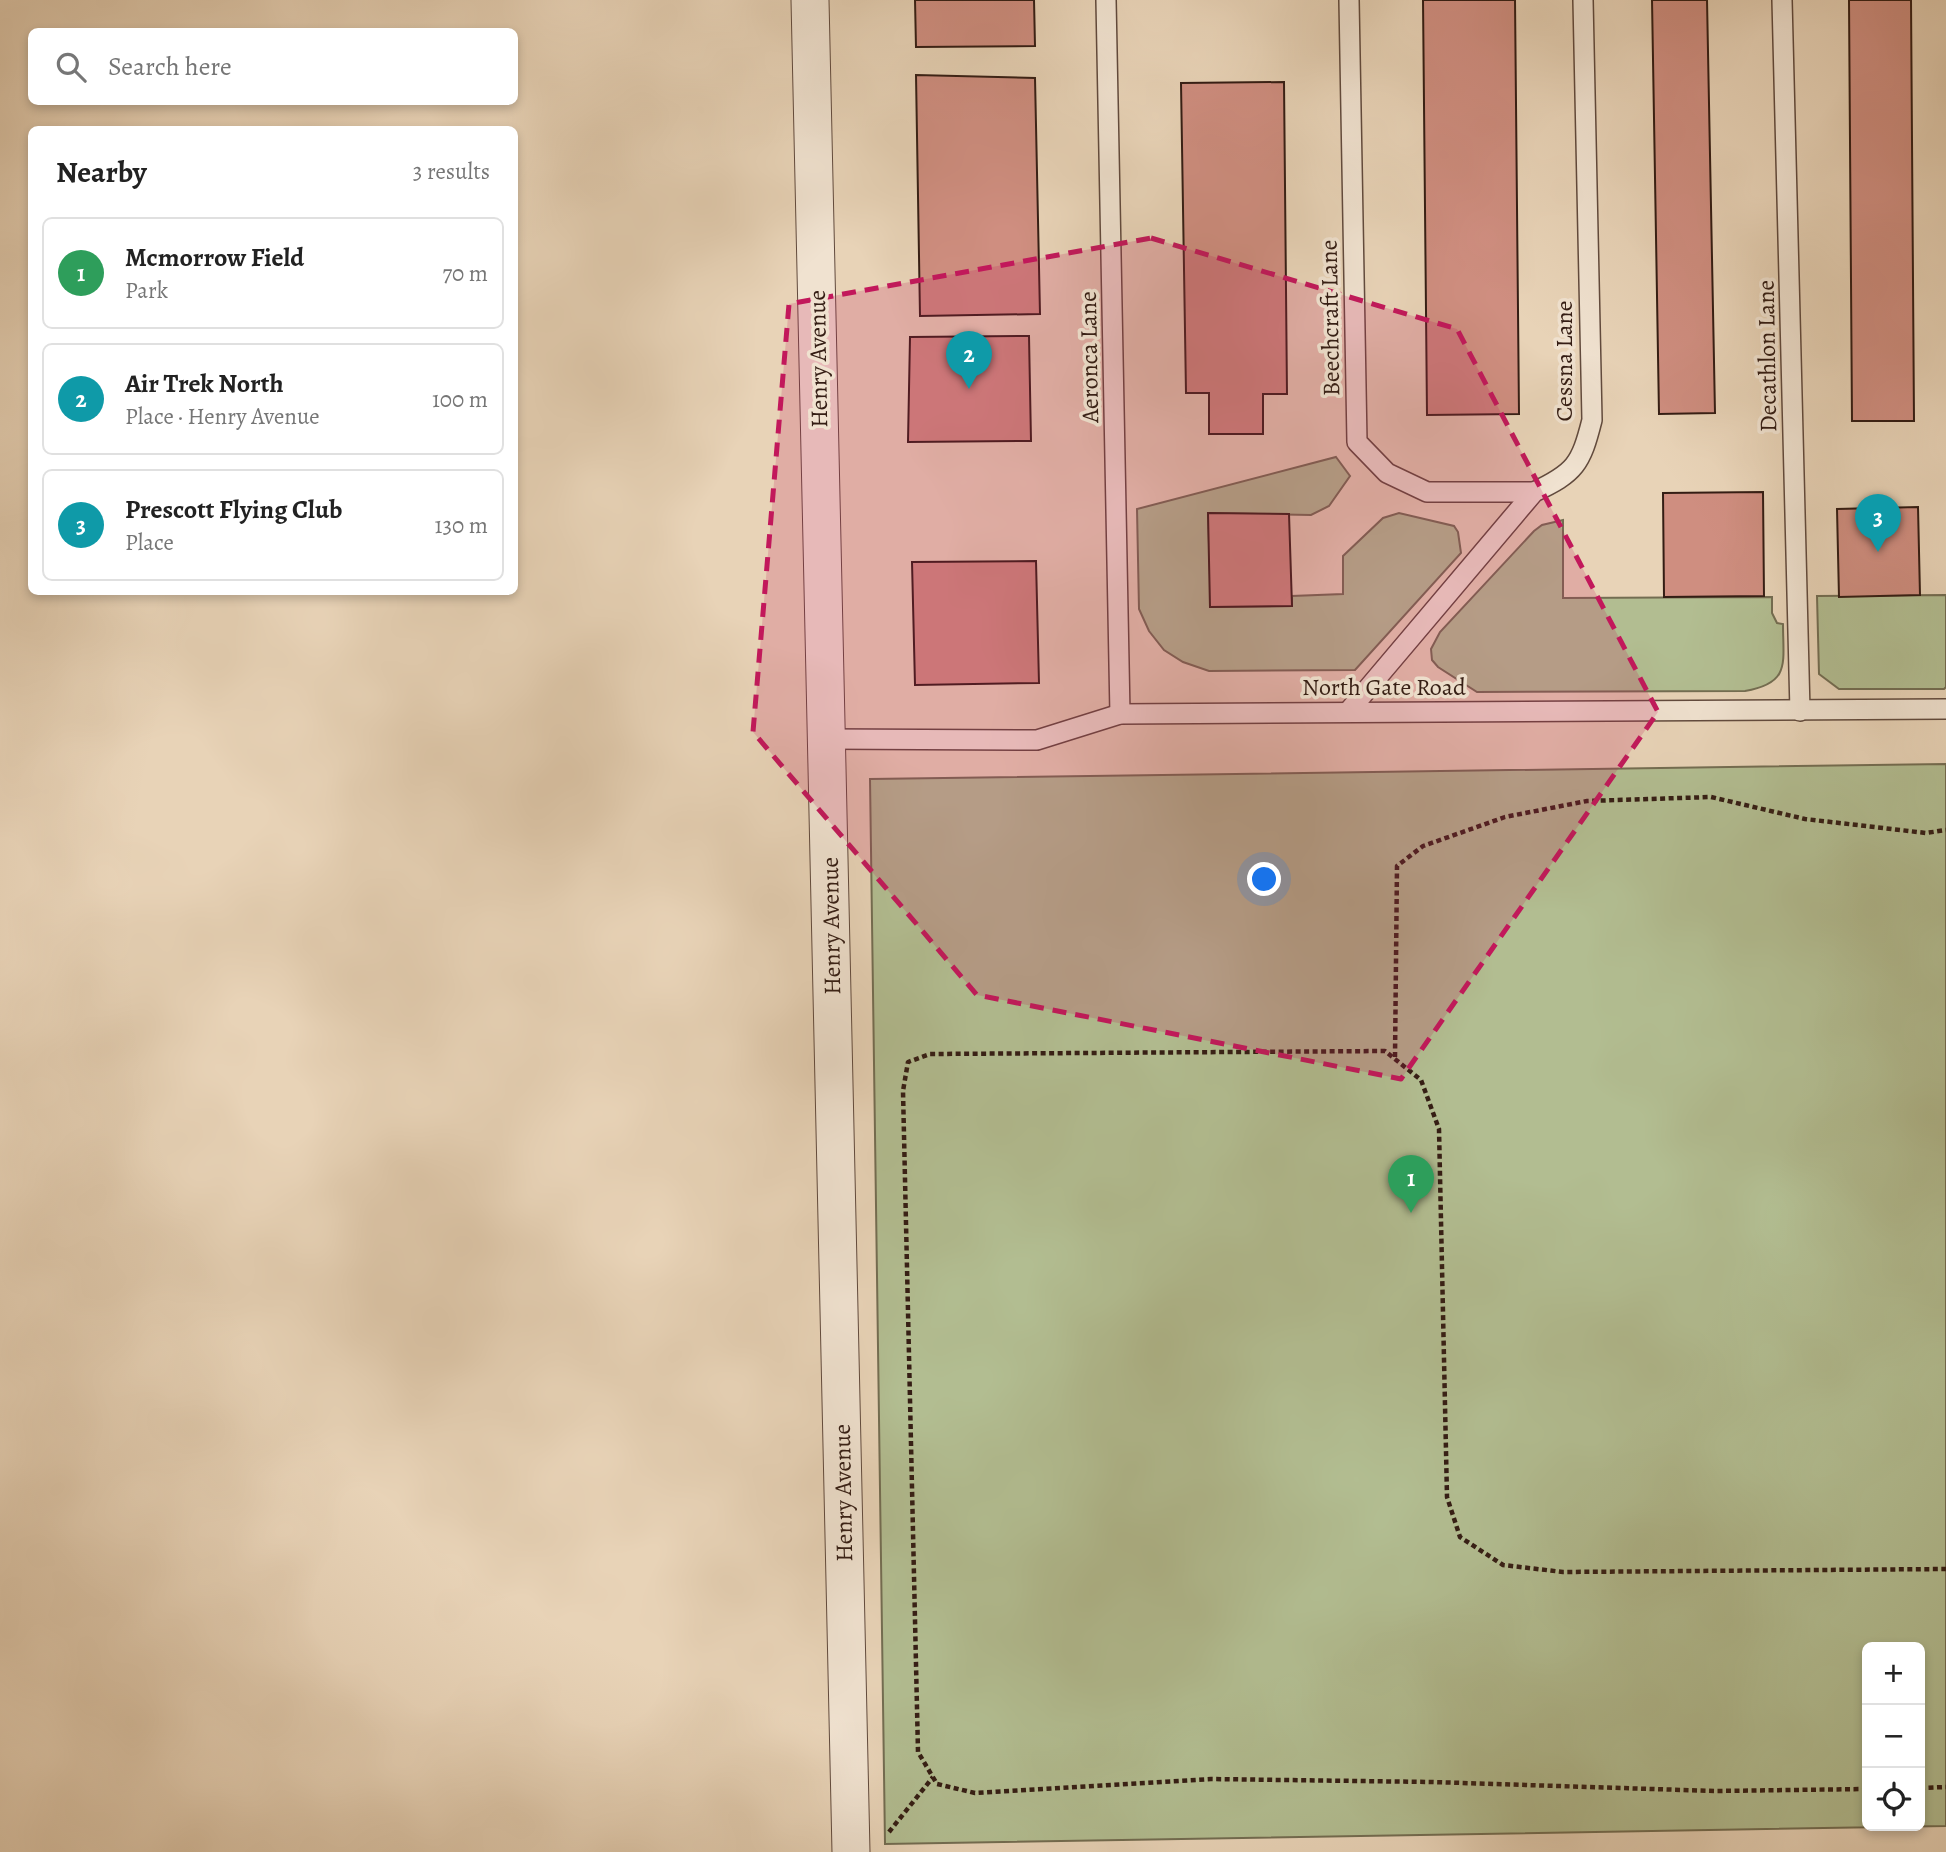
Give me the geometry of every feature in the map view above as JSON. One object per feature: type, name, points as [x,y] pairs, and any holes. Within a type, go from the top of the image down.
[{"type":"street","name":"Henry Avenue","points":[[810,0],[827,739],[866,1847]]},
{"type":"lane","name":"Aeronca Lane","points":[[1106,0],[1120,714]]},
{"type":"lane","name":"Beechcraft Lane","points":[[1349,0],[1357,442],[1387,473],[1426,492],[1534,492]]},
{"type":"lane","name":"Cessna Lane","points":[[1348,712],[1534,492],[1564,478],[1584,451],[1592,421],[1583,0]]},
{"type":"lane","name":"Decathlon Lane","points":[[1782,0],[1800,710]]},
{"type":"lane","name":"North Gate Road","points":[[827,739],[1037,740],[1120,714],[1946,709]]},
{"type":"path","points":[[1395,1058],[1397,866],[1423,846],[1505,817],[1587,801],[1711,797],[1805,819],[1926,833],[1946,830]]},
{"type":"path","points":[[1862,1789],[1715,1791],[1212,1779],[975,1793],[937,1784],[919,1752],[904,1091],[908,1062],[930,1054],[1385,1051],[1421,1080],[1439,1129],[1447,1497],[1460,1537],[1503,1564],[1563,1572],[1946,1569]]},
{"type":"path","points":[[866,1847],[933,1777]]},
{"type":"path","points":[[1925,1788],[1946,1787]]},
{"type":"highlighted area","points":[[1151,238],[1457,329],[1658,712],[1401,1079],[977,995],[753,732],[789,304]]},
{"type":"green space","points":[[1336,457],[1350,476],[1329,506],[1311,515],[1208,513],[1211,607],[1292,606],[1292,596],[1343,594],[1343,556],[1383,518],[1399,513],[1454,526],[1458,532],[1461,553],[1355,670],[1209,671],[1183,662],[1164,650],[1149,631],[1139,609],[1137,509]]},
{"type":"green space","points":[[1563,520],[1563,598],[1772,597],[1772,613],[1777,623],[1783,624],[1783,660],[1777,677],[1770,683],[1745,691],[1477,692],[1438,667],[1432,660],[1431,649],[1440,632],[1534,531],[1542,525]]},
{"type":"green space","points":[[1946,595],[1944,689],[1839,689],[1819,674],[1817,596]]},
{"type":"green space","points":[[1946,764],[1946,1826],[1925,1826],[1925,1642],[1862,1642],[1862,1827],[885,1844],[870,779]]},
{"type":"building","points":[[915,0],[1034,0],[1035,46],[916,47]]},
{"type":"building","points":[[1423,0],[1515,0],[1519,414],[1427,415]]},
{"type":"building","points":[[1652,0],[1707,0],[1715,413],[1659,414]]},
{"type":"building","points":[[1849,0],[1911,0],[1914,421],[1852,421]]},
{"type":"building","points":[[916,75],[1035,78],[1040,314],[920,316]]},
{"type":"building","points":[[1284,82],[1287,394],[1263,394],[1263,434],[1209,434],[1209,393],[1186,393],[1181,83]]},
{"type":"building","points":[[1029,336],[1031,441],[908,442],[910,337]]},
{"type":"building","points":[[1763,492],[1764,596],[1664,597],[1663,493]]},
{"type":"building","points":[[1918,507],[1920,595],[1839,597],[1837,509]]},
{"type":"building","points":[[1208,513],[1289,514],[1292,606],[1210,607]]},
{"type":"building","points":[[1036,561],[1039,683],[915,685],[912,562]]},
{"type":"place","name":"Air Trek North","points":[[969,389]]},
{"type":"place","name":"Prescott Flying Club","points":[[1878,552]]},
{"type":"place","name":"Mcmorrow Field","points":[[1411,1213]]}]
